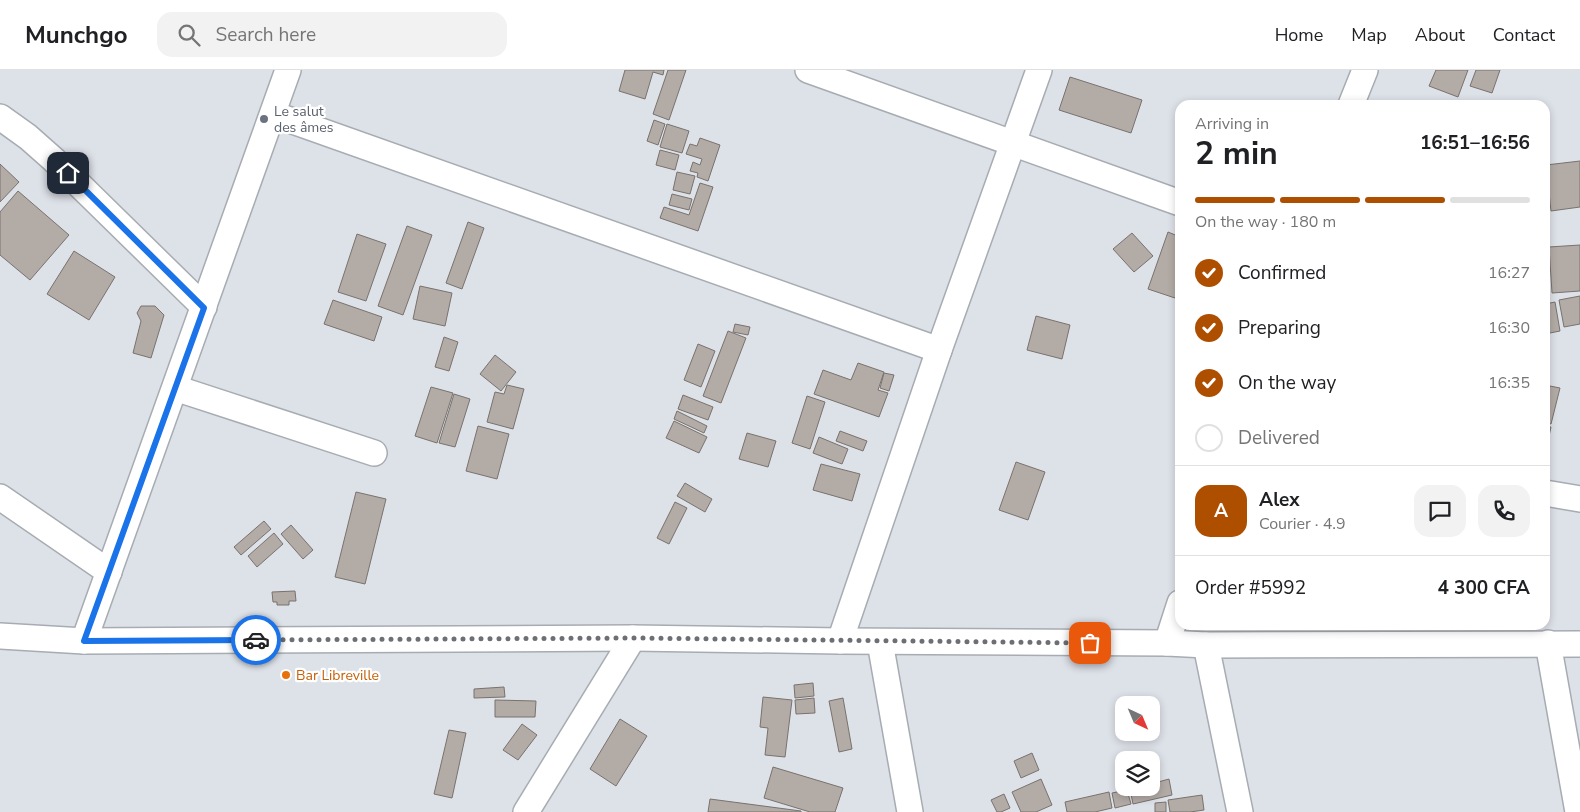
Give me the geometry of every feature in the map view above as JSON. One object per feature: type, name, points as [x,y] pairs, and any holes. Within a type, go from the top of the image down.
[{"type":"street","points":[[84,641],[288,70]]},
{"type":"street","points":[[808,70],[1175,201]]},
{"type":"street","points":[[840,641],[939,350],[1039,70]]},
{"type":"street","points":[[1353,100],[1365,70]]},
{"type":"street","points":[[273,114],[939,350]]},
{"type":"street","points":[[0,117],[28,137],[54,160],[204,308]]},
{"type":"street","points":[[175,388],[374,452]]},
{"type":"street","points":[[1550,494],[1580,499]]},
{"type":"street","points":[[0,497],[108,572]]},
{"type":"street","points":[[1167,643],[1175,618]]},
{"type":"street","points":[[0,636],[84,641],[633,638],[880,642],[1167,643],[1206,645],[1580,644]]},
{"type":"street","points":[[526,812],[633,638]]},
{"type":"street","points":[[880,642],[910,812]]},
{"type":"street","points":[[1548,643],[1578,812]]},
{"type":"street","points":[[1206,645],[1240,812]]},
{"type":"building","points":[[625,70],[664,70],[663,75],[653,72],[645,99],[619,91]]},
{"type":"building","points":[[668,70],[686,70],[669,120],[653,114]]},
{"type":"building","points":[[1436,70],[1468,70],[1458,97],[1429,86]]},
{"type":"building","points":[[1476,70],[1500,70],[1492,93],[1470,86]]},
{"type":"building","points":[[1070,77],[1142,100],[1131,133],[1059,110]]},
{"type":"building","points":[[654,120],[665,124],[658,145],[647,141]]},
{"type":"building","points":[[667,124],[689,131],[682,153],[660,147]]},
{"type":"building","points":[[700,138],[720,145],[708,181],[697,177],[698,173],[690,171],[693,162],[700,165],[702,159],[686,154],[690,144],[697,146]]},
{"type":"building","points":[[660,150],[679,155],[675,170],[656,165]]},
{"type":"building","points":[[1580,161],[1580,207],[1551,211],[1550,165]]},
{"type":"building","points":[[0,164],[19,182],[0,202]]},
{"type":"building","points":[[677,172],[695,176],[690,194],[673,190]]},
{"type":"building","points":[[700,183],[713,187],[698,231],[660,218],[664,207],[689,215]]},
{"type":"building","points":[[18,191],[69,235],[30,280],[0,255],[0,212]]},
{"type":"building","points":[[672,194],[692,199],[689,210],[669,205]]},
{"type":"building","points":[[468,222],[484,228],[462,289],[446,283]]},
{"type":"building","points":[[407,226],[432,235],[403,315],[378,306]]},
{"type":"building","points":[[1168,232],[1175,235],[1175,298],[1148,289]]},
{"type":"building","points":[[1132,233],[1153,256],[1134,272],[1113,249]]},
{"type":"building","points":[[357,234],[386,244],[366,301],[338,292]]},
{"type":"building","points":[[1580,245],[1580,291],[1552,293],[1550,247]]},
{"type":"building","points":[[74,251],[115,277],[89,320],[47,294]]},
{"type":"building","points":[[420,286],[452,293],[445,326],[413,319]]},
{"type":"building","points":[[1580,296],[1580,324],[1564,327],[1559,300]]},
{"type":"building","points":[[333,300],[382,317],[374,341],[324,324]]},
{"type":"building","points":[[1555,302],[1560,331],[1550,333],[1550,303]]},
{"type":"building","points":[[141,306],[155,306],[164,315],[151,358],[133,353],[141,321],[137,313]]},
{"type":"building","points":[[1036,316],[1070,325],[1062,359],[1027,350]]},
{"type":"building","points":[[735,324],[750,327],[748,335],[733,332]]},
{"type":"building","points":[[728,331],[746,338],[721,403],[703,396]]},
{"type":"building","points":[[444,337],[458,342],[449,371],[435,367]]},
{"type":"building","points":[[698,344],[715,351],[701,387],[684,380]]},
{"type":"building","points":[[495,355],[516,372],[501,391],[480,374]]},
{"type":"building","points":[[858,363],[884,372],[878,390],[888,393],[879,417],[814,394],[823,370],[851,380]]},
{"type":"building","points":[[884,373],[894,375],[889,391],[880,388]]},
{"type":"building","points":[[507,385],[524,389],[513,429],[487,422],[495,392],[504,394]]},
{"type":"building","points":[[1550,386],[1560,388],[1550,424]]},
{"type":"building","points":[[431,387],[453,393],[437,443],[415,436]]},
{"type":"building","points":[[454,394],[470,399],[455,447],[439,443]]},
{"type":"building","points":[[683,395],[713,407],[708,420],[678,409]]},
{"type":"building","points":[[807,396],[825,402],[810,449],[792,443]]},
{"type":"building","points":[[677,411],[707,426],[704,433],[674,419]]},
{"type":"building","points":[[674,421],[707,437],[699,453],[666,438]]},
{"type":"building","points":[[478,426],[509,434],[497,479],[466,471]]},
{"type":"building","points":[[840,431],[867,441],[863,451],[836,441]]},
{"type":"building","points":[[747,433],[776,441],[768,467],[739,459]]},
{"type":"building","points":[[819,437],[848,449],[842,464],[813,453]]},
{"type":"building","points":[[1016,462],[1045,472],[1028,520],[999,510]]},
{"type":"building","points":[[821,464],[860,474],[852,501],[813,490]]},
{"type":"building","points":[[685,483],[712,499],[705,512],[677,496]]},
{"type":"building","points":[[356,492],[386,499],[365,584],[335,577]]},
{"type":"building","points":[[675,502],[687,508],[669,544],[657,538]]},
{"type":"building","points":[[264,521],[271,529],[241,555],[234,547]]},
{"type":"building","points":[[291,525],[313,550],[303,559],[281,534]]},
{"type":"building","points":[[274,533],[283,544],[257,567],[248,556]]},
{"type":"building","points":[[295,591],[296,601],[289,601],[289,605],[277,605],[277,602],[273,602],[272,592]]},
{"type":"building","points":[[813,683],[814,696],[795,698],[794,685]]},
{"type":"building","points":[[504,687],[505,697],[474,698],[474,689]]},
{"type":"building","points":[[763,697],[792,700],[785,757],[765,755],[768,728],[760,727]]},
{"type":"building","points":[[814,698],[815,713],[796,714],[795,700]]},
{"type":"building","points":[[843,698],[852,749],[839,752],[829,701]]},
{"type":"building","points":[[495,700],[536,701],[535,717],[495,717]]},
{"type":"building","points":[[620,719],[647,736],[616,786],[590,769]]},
{"type":"building","points":[[522,724],[537,735],[518,760],[503,750]]},
{"type":"building","points":[[449,730],[466,733],[452,798],[434,794]]},
{"type":"building","points":[[1032,753],[1039,770],[1021,778],[1014,761]]},
{"type":"building","points":[[773,767],[843,788],[835,812],[810,812],[764,798]]},
{"type":"building","points":[[1041,779],[1052,805],[1036,812],[1021,812],[1012,792]]},
{"type":"building","points":[[1169,779],[1172,795],[1133,804],[1131,796],[1160,796],[1160,782]]},
{"type":"building","points":[[1109,792],[1112,808],[1095,812],[1067,812],[1065,802]]},
{"type":"building","points":[[1115,792],[1115,796],[1129,796],[1131,804],[1115,808],[1112,793]]},
{"type":"building","points":[[1004,794],[1010,808],[997,812],[991,800]]},
{"type":"building","points":[[1202,795],[1204,810],[1170,812],[1168,800]]},
{"type":"building","points":[[710,799],[801,811],[801,812],[708,812]]},
{"type":"building","points":[[1166,802],[1166,812],[1155,812],[1155,803]]},
{"type":"way so far","points":[[256,640],[633,638],[1090,643]]},
{"type":"place","name":"Le salut des âmes","points":[[264,119]]},
{"type":"place","name":"Bar Libreville","points":[[286,675]]},
{"type":"route","points":[[68,173],[204,308],[84,641],[256,640]]}]
